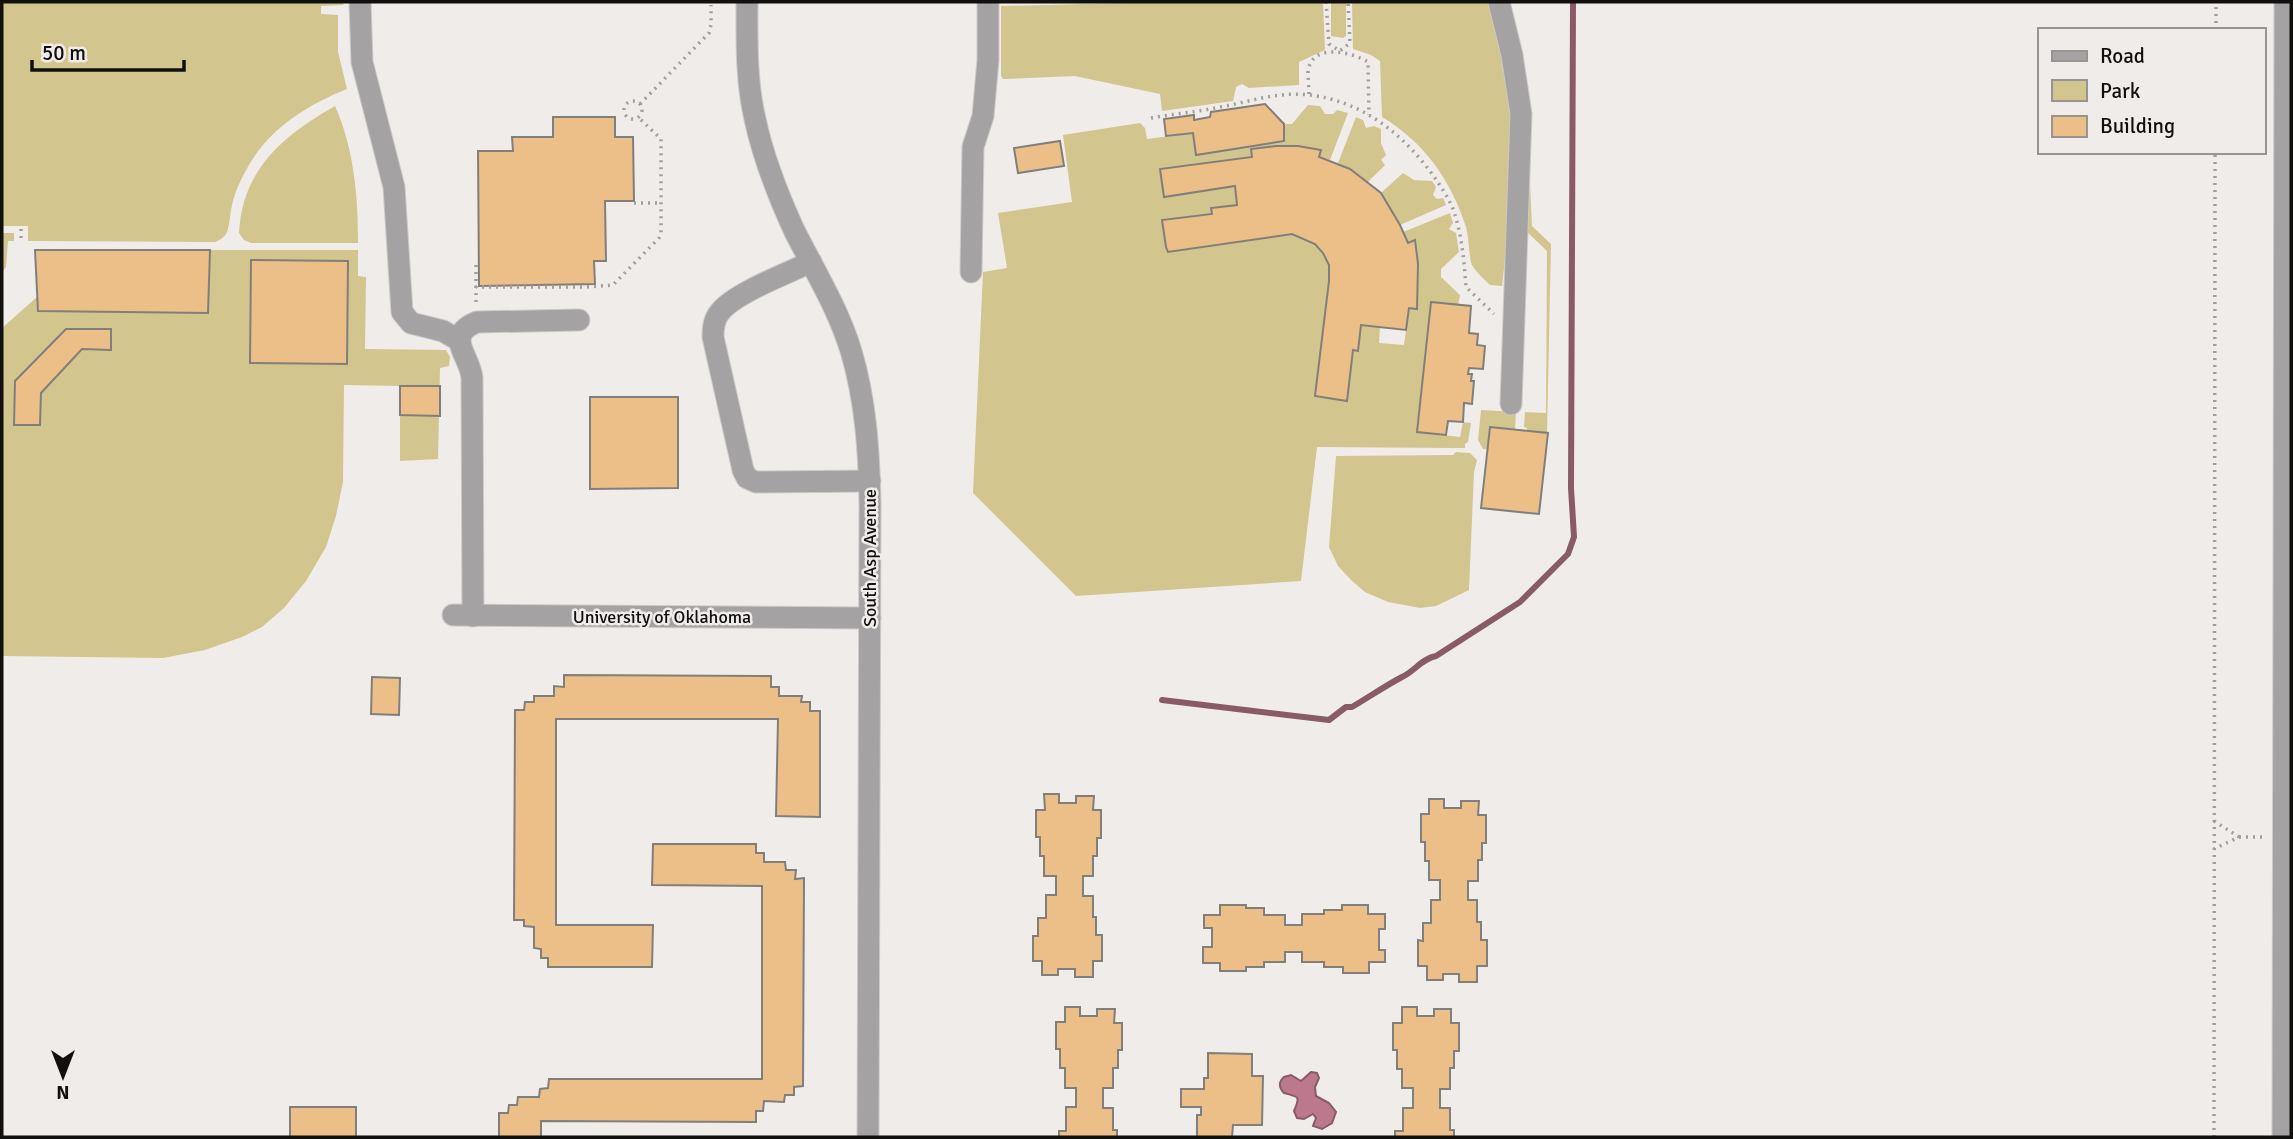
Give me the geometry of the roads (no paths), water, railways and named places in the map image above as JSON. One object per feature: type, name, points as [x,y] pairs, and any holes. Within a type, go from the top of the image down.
[{"type":"street","points":[[360,2],[362,62],[394,187],[402,312],[411,323],[443,331],[460,341],[465,328],[477,322],[579,320]]},
{"type":"street","name":"South Asp Avenue","points":[[747,2],[747,56],[754,118],[780,196],[834,307],[850,348],[864,409],[870,481],[868,1137]]},
{"type":"street","points":[[971,272],[973,147],[983,116],[988,60],[988,2]]},
{"type":"street","points":[[1499,2],[1512,55],[1521,114],[1511,404]]},
{"type":"street","points":[[2283,1137],[2288,877],[2285,2]]},
{"type":"street","points":[[811,262],[736,299],[722,309],[715,319],[713,337],[743,470],[747,478],[756,482],[870,481]]},
{"type":"street","name":"University of Oklahoma","points":[[460,341],[462,354],[469,363],[472,378],[463,616],[870,618]]},
{"type":"waterway","points":[[1162,700],[1329,720],[1346,707],[1352,707],[1407,674],[1520,602],[1568,554],[1574,537],[1571,488],[1573,2]]}]
